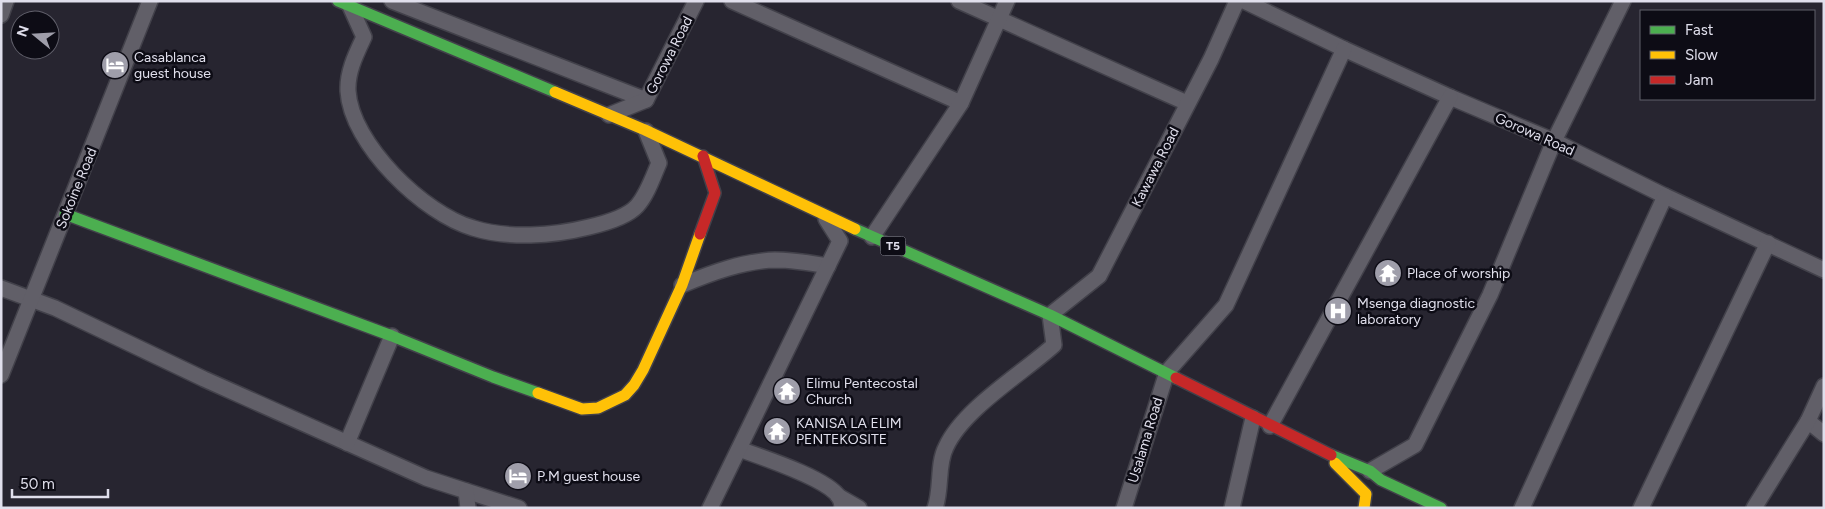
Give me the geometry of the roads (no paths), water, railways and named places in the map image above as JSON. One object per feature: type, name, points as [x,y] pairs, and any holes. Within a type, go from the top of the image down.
[{"type":"main road","name":"T5","points":[[344,4],[645,130],[872,237],[1050,314],[1324,453],[1440,508]]},
{"type":"main road","points":[[65,214],[392,336],[493,378],[582,408],[598,408],[626,395],[634,385],[643,370],[682,285],[715,194],[703,156]]},
{"type":"main road","points":[[1324,453],[1360,486],[1366,494],[1364,508]]},
{"type":"main road","points":[[1374,508],[1376,476]]},
{"type":"street","points":[[1,14],[6,1]]},
{"type":"street","name":"Sokoine Road","points":[[1,374],[150,1]]},
{"type":"street","points":[[392,1],[646,100]]},
{"type":"street","name":"Gorowa Road","points":[[610,115],[646,100],[696,1]]},
{"type":"street","points":[[732,1],[961,104]]},
{"type":"street","points":[[960,1],[1187,103]]},
{"type":"street","points":[[872,237],[961,104],[1007,1]]},
{"type":"street","name":"Kawawa Road","points":[[1050,314],[1100,276],[1211,59],[1237,1]]},
{"type":"street","name":"Gorowa Road","points":[[1244,1],[1450,97],[1554,141],[1665,196],[1824,270]]},
{"type":"street","points":[[1376,476],[1415,444],[1490,295],[1554,141],[1623,1]]},
{"type":"street","points":[[344,4],[364,37],[352,66],[348,83],[350,105],[359,128],[373,152],[392,173],[423,201],[448,218],[473,228],[518,235],[568,232],[620,217],[636,207],[659,163],[645,130]]},
{"type":"street","points":[[1167,372],[1226,304],[1344,49]]},
{"type":"street","points":[[1270,426],[1450,97]]},
{"type":"street","points":[[1522,508],[1665,196]]},
{"type":"street","points":[[710,508],[840,241],[822,213]]},
{"type":"street","points":[[1642,508],[1768,243]]},
{"type":"street","points":[[682,285],[716,272],[756,262],[773,260],[792,261],[828,266]]},
{"type":"street","points":[[1,288],[31,298],[78,318],[186,371],[426,478],[519,508]]},
{"type":"street","points":[[935,508],[939,495],[943,453],[950,440],[967,419],[999,389],[1054,345],[1050,314]]},
{"type":"street","points":[[347,443],[392,336]]},
{"type":"street","name":"Usalama Road","points":[[1128,507],[1167,372]]},
{"type":"street","points":[[1754,508],[1808,421],[1824,386]]},
{"type":"street","points":[[1232,508],[1254,418]]},
{"type":"street","points":[[1808,421],[1824,434]]},
{"type":"street","points":[[739,449],[798,470],[827,487],[840,502],[859,508]]},
{"type":"street","points":[[466,490],[468,508]]},
{"type":"place","name":"Casablanca guest house","points":[[115,65]]},
{"type":"place","name":"Place of worship","points":[[1388,273]]},
{"type":"place","name":"Msenga diagnostic laboratory","points":[[1338,311]]},
{"type":"place","name":"Elimu Pentecostal Church","points":[[787,391]]},
{"type":"place","name":"KANISA LA ELIM PENTEKOSITE","points":[[777,431]]},
{"type":"place","name":"P.M guest house","points":[[518,476]]}]
